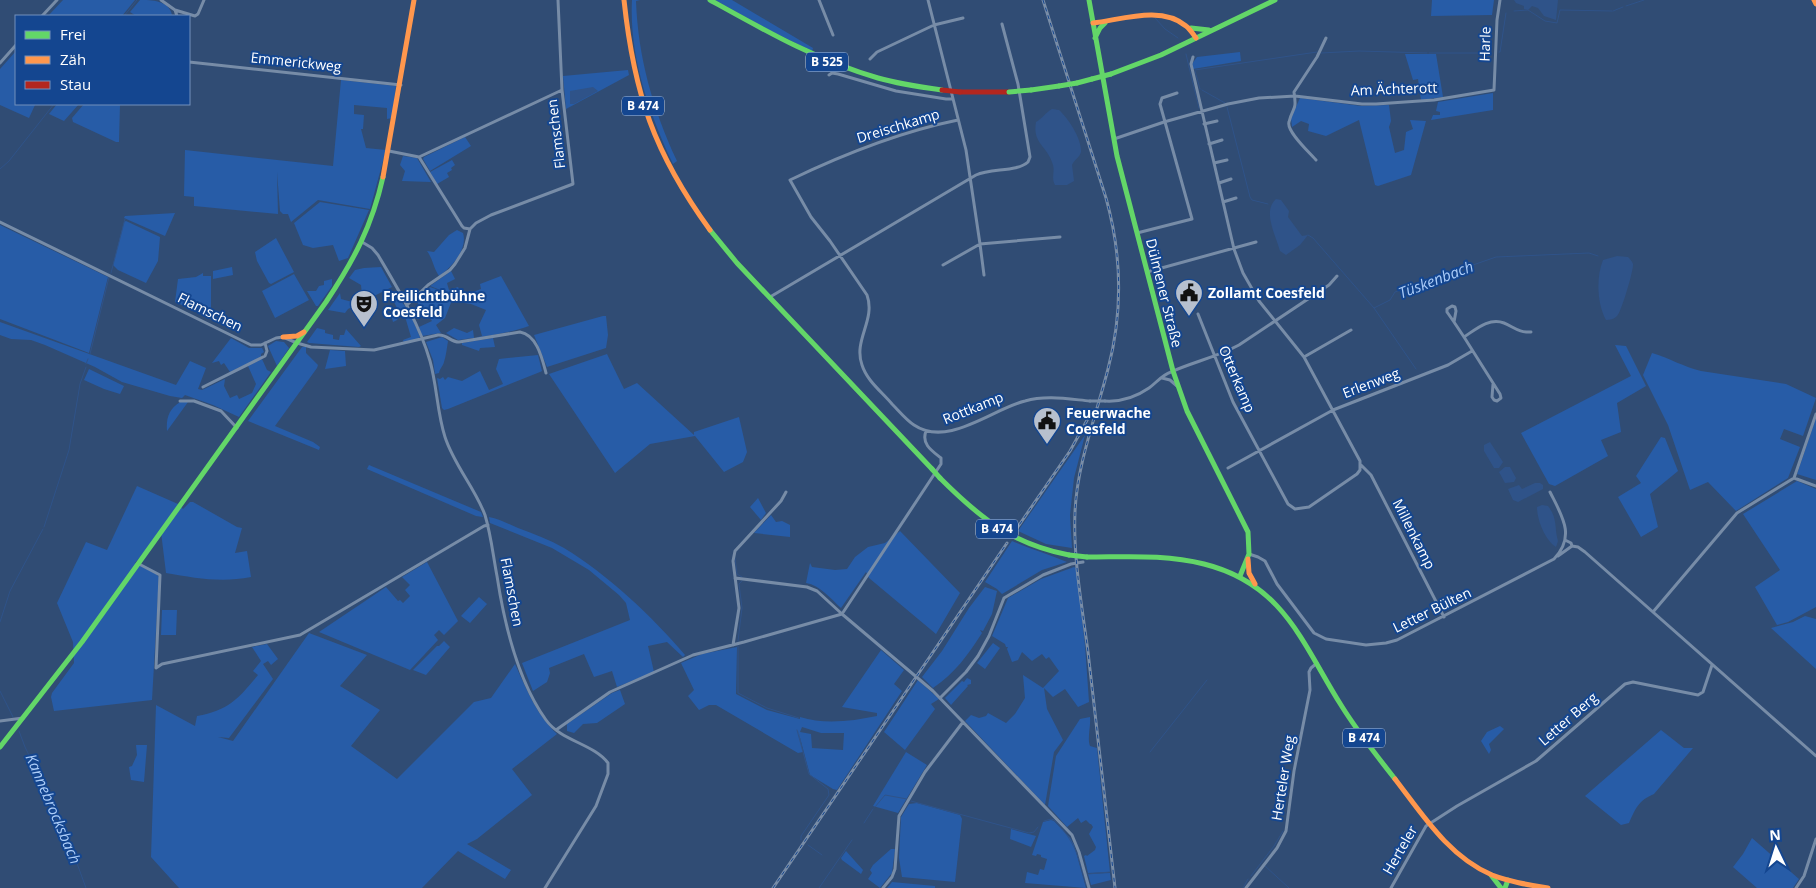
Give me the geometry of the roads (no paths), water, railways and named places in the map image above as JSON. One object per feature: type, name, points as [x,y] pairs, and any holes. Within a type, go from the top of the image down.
[{"type":"main road","points":[[0,747],[71,657],[307,330],[335,290],[362,242],[372,217],[389,151],[414,0]]},
{"type":"main road","name":"B 474","points":[[624,0],[628,40],[636,81],[646,116],[664,158],[683,193],[705,225],[737,263],[940,478],[978,515],[1002,532],[1040,549],[1087,557],[1189,559],[1221,568],[1240,576],[1258,587],[1276,602],[1288,616],[1354,724],[1430,823],[1454,850],[1477,868],[1508,880],[1548,888]]},
{"type":"main road","name":"B 525","points":[[710,0],[784,42],[829,62],[878,78],[911,86],[960,92],[1032,90],[1092,80],[1149,61],[1275,0]]},
{"type":"main road","name":"Dülmener Straße","points":[[1089,0],[1113,139],[1177,386],[1187,411],[1246,526],[1249,540],[1248,556],[1240,576]]},
{"type":"main road","points":[[1814,0],[1816,4]]},
{"type":"main road","points":[[1093,23],[1165,12],[1180,17],[1196,38]]},
{"type":"main road","points":[[1095,38],[1100,28],[1109,20]]},
{"type":"main road","points":[[1190,28],[1214,29]]},
{"type":"main road","points":[[283,337],[298,336],[307,330]]},
{"type":"main road","points":[[1248,556],[1249,573],[1258,587]]},
{"type":"main road","points":[[1488,872],[1503,888],[1508,880]]},
{"type":"street","points":[[43,15],[57,0]]},
{"type":"street","points":[[161,0],[175,10],[195,16],[198,14],[204,0]]},
{"type":"street","name":"Flamschen","points":[[470,228],[491,215],[573,184],[562,90],[558,0]]},
{"type":"street","points":[[819,0],[832,35]]},
{"type":"street","points":[[928,0],[958,120]]},
{"type":"street","name":"Harle","points":[[1494,90],[1497,20],[1500,0]]},
{"type":"street","points":[[175,10],[177,15]]},
{"type":"street","points":[[870,59],[877,52],[934,25],[963,18]]},
{"type":"street","points":[[770,297],[971,178],[985,172],[1026,164],[1029,160],[1018,84],[1002,24]]},
{"type":"street","points":[[1316,160],[1288,128],[1296,107],[1294,92],[1317,58],[1326,38]]},
{"type":"street","points":[[0,63],[15,46]]},
{"type":"street","name":"Erlenweg","points":[[1193,57],[1191,64],[1201,112],[1234,249],[1243,273],[1251,289],[1304,357],[1333,410],[1448,365],[1472,351]]},
{"type":"street","name":"Emmerickweg","points":[[190,62],[401,85]]},
{"type":"street","name":"Dreischkamp","points":[[829,75],[835,73],[874,86],[913,95],[953,99]]},
{"type":"street","name":"Flamschen","points":[[419,157],[562,90]]},
{"type":"street","name":"Am Ächterott","points":[[1113,139],[1164,122],[1259,98],[1295,96],[1376,104],[1434,100],[1494,90]]},
{"type":"street","points":[[1137,234],[1192,219],[1160,104],[1160,99],[1177,93]]},
{"type":"street","name":"Dreischkamp","points":[[840,256],[810,217],[790,180],[849,152],[927,127],[958,120],[971,178],[984,275]]},
{"type":"street","points":[[1204,124],[1217,121]]},
{"type":"street","points":[[1209,144],[1222,140]]},
{"type":"street","points":[[389,151],[419,157],[462,226],[470,228],[465,248],[455,264],[450,270],[428,284],[407,305]]},
{"type":"street","points":[[1214,163],[1227,160]]},
{"type":"street","points":[[1219,182],[1231,179]]},
{"type":"street","points":[[1223,202],[1236,198]]},
{"type":"street","name":"Flamschen","points":[[0,222],[247,343],[256,345],[283,337]]},
{"type":"street","points":[[943,265],[980,244],[1060,237]]},
{"type":"street","name":"Flamschen","points":[[362,242],[376,253],[407,305],[422,339],[430,361],[445,436],[450,449],[481,505],[488,525],[502,606],[515,655],[545,719],[556,730]]},
{"type":"street","points":[[1147,272],[1256,242]]},
{"type":"street","name":"Rottkamp","points":[[840,256],[866,293],[869,301],[870,313],[859,344],[860,360],[864,371],[910,422],[926,431],[942,433],[954,431],[1013,404],[1031,399],[1050,398],[1105,402],[1131,397],[1173,371],[1239,345],[1329,285],[1337,276]]},
{"type":"street","points":[[1454,322],[1456,311],[1455,307],[1452,306],[1447,310],[1454,322],[1464,337],[1472,351],[1501,396],[1497,401],[1492,397],[1493,384]]},
{"type":"street","name":"Otterkamp","points":[[1198,314],[1233,402],[1285,500],[1295,509],[1309,507],[1357,474],[1361,465]]},
{"type":"street","points":[[1464,337],[1483,325],[1496,322],[1504,323],[1518,331],[1531,332]]},
{"type":"street","points":[[1304,357],[1351,330]]},
{"type":"street","points":[[283,337],[311,347],[374,350],[442,334],[454,342],[459,342],[523,332],[529,334],[535,341],[546,373]]},
{"type":"street","points":[[203,387],[265,356],[267,351],[265,343]]},
{"type":"street","points":[[1161,378],[1170,380],[1177,386]]},
{"type":"street","points":[[180,401],[194,401],[221,411],[236,428]]},
{"type":"street","points":[[1228,468],[1333,410]]},
{"type":"street","name":"Millenkamp","points":[[1333,410],[1361,465],[1371,475],[1444,617]]},
{"type":"street","points":[[1653,612],[1737,513],[1794,478],[1816,414]]},
{"type":"street","points":[[545,888],[592,814],[602,792],[609,768],[608,763],[602,757],[556,730],[619,688],[699,652],[733,645],[842,614],[941,464],[941,458],[927,446],[925,439],[926,431]]},
{"type":"street","points":[[1794,478],[1816,486]]},
{"type":"street","points":[[733,645],[740,608],[733,562],[737,547],[782,501],[786,492]]},
{"type":"street","points":[[1550,492],[1566,525],[1562,550],[1556,557]]},
{"type":"street","points":[[139,564],[160,575],[156,668],[162,664],[300,635],[488,525]]},
{"type":"street","points":[[1565,540],[1571,543],[1572,546],[1578,547],[1585,552],[1816,756]]},
{"type":"street","points":[[1556,557],[1572,546]]},
{"type":"street","name":"Letter Bülten","points":[[1248,556],[1262,558],[1277,584],[1309,628],[1326,639],[1357,644],[1386,643],[1397,640],[1556,557]]},
{"type":"street","points":[[940,698],[966,672],[978,656],[987,640],[1004,598],[1043,575],[1071,564],[1083,562]]},
{"type":"street","points":[[735,578],[807,587],[817,591],[922,680],[1072,835],[1080,852],[1090,888]]},
{"type":"street","name":"Herteler Weg","points":[[1246,888],[1277,848],[1286,831],[1294,771],[1310,690],[1309,672],[1317,663]]},
{"type":"street","name":"Letter Berg","points":[[1430,823],[1536,761],[1625,684],[1633,682],[1698,695],[1703,692],[1712,665]]},
{"type":"street","points":[[0,721],[24,718]]},
{"type":"street","points":[[883,888],[892,877],[895,869],[899,816],[925,772],[963,722]]},
{"type":"street","name":"Herteler","points":[[1391,888],[1423,830],[1430,823]]},
{"type":"street","points":[[1796,888],[1804,876],[1816,839]]},
{"type":"waterway","points":[[125,15],[137,0]]},
{"type":"waterway","points":[[1626,6],[1644,0]]},
{"type":"waterway","points":[[1613,11],[1623,7]]},
{"type":"waterway","points":[[1514,11],[1528,10],[1545,21],[1557,23],[1560,10],[1612,11]]},
{"type":"waterway","points":[[1499,52],[1506,13]]},
{"type":"waterway","name":"Tüskenbach","points":[[1155,18],[1165,29],[1178,38]]},
{"type":"waterway","points":[[1321,53],[1359,51],[1427,53]]},
{"type":"waterway","points":[[1195,70],[1317,52]]},
{"type":"waterway","points":[[1429,53],[1490,53]]},
{"type":"waterway","points":[[1186,54],[1189,67]]},
{"type":"waterway","points":[[1189,67],[1199,108]]},
{"type":"waterway","points":[[1195,71],[1200,89]]},
{"type":"waterway","points":[[1202,90],[1225,103]]},
{"type":"waterway","points":[[0,169],[9,161],[53,105]]},
{"type":"waterway","points":[[1227,107],[1250,197],[1252,200],[1268,204]]},
{"type":"waterway","name":"Kannebrocksbach","points":[[111,273],[125,219]]},
{"type":"waterway","name":"Tüskenbach","points":[[1308,235],[1313,238],[1374,308],[1390,300],[1395,292],[1496,257],[1589,253],[1598,256]]},
{"type":"waterway","name":"Kannebrocksbach","points":[[90,354],[109,277]]},
{"type":"waterway","points":[[1374,308],[1416,369]]},
{"type":"waterway","name":"Kannebrocksbach","points":[[86,364],[88,359]]},
{"type":"waterway","name":"Kannebrocksbach","points":[[44,527],[69,450],[80,384],[86,367]]},
{"type":"waterway","name":"Kannebrocksbach","points":[[0,622],[10,591],[43,529]]},
{"type":"waterway","points":[[735,558],[737,574],[742,577]]},
{"type":"waterway","points":[[738,641],[742,608],[739,584],[742,581]]},
{"type":"waterway","points":[[738,646],[738,693],[767,708],[799,718]]},
{"type":"waterway","points":[[1150,752],[1207,680]]},
{"type":"waterway","name":"Kannebrocksbach","points":[[0,691],[13,717]]},
{"type":"waterway","points":[[797,730],[809,774],[828,789],[829,795],[801,836],[801,840]]},
{"type":"waterway","name":"Kannebrocksbach","points":[[19,731],[63,825],[86,888]]},
{"type":"waterway","points":[[875,807],[885,795],[907,799]]},
{"type":"waterway","points":[[911,801],[1029,833],[1034,832],[1038,827]]},
{"type":"waterway","points":[[864,823],[873,809]]},
{"type":"waterway","points":[[1044,821],[1054,820],[1072,843],[1086,885]]},
{"type":"waterway","points":[[1251,876],[1283,831]]},
{"type":"waterway","points":[[819,888],[852,840]]},
{"type":"waterway","points":[[808,845],[822,855]]},
{"type":"waterway","points":[[1265,866],[1289,888]]},
{"type":"waterway","points":[[1088,874],[1110,872]]},
{"type":"waterway","points":[[1243,888],[1248,879]]},
{"type":"railway","points":[[1043,0],[1106,198],[1118,262],[1118,305],[1113,348],[1079,476],[1075,512],[1078,582],[1088,652],[1115,888]]},
{"type":"railway","points":[[1015,531],[1070,451],[1091,413]]},
{"type":"railway","points":[[773,888],[1007,543]]},
{"type":"place","name":"Zollamt Coesfeld","points":[[1189,317]]},
{"type":"place","name":"Freilichtbühne Coesfeld","points":[[364,328]]},
{"type":"place","name":"Feuerwache Coesfeld","points":[[1047,445]]}]
